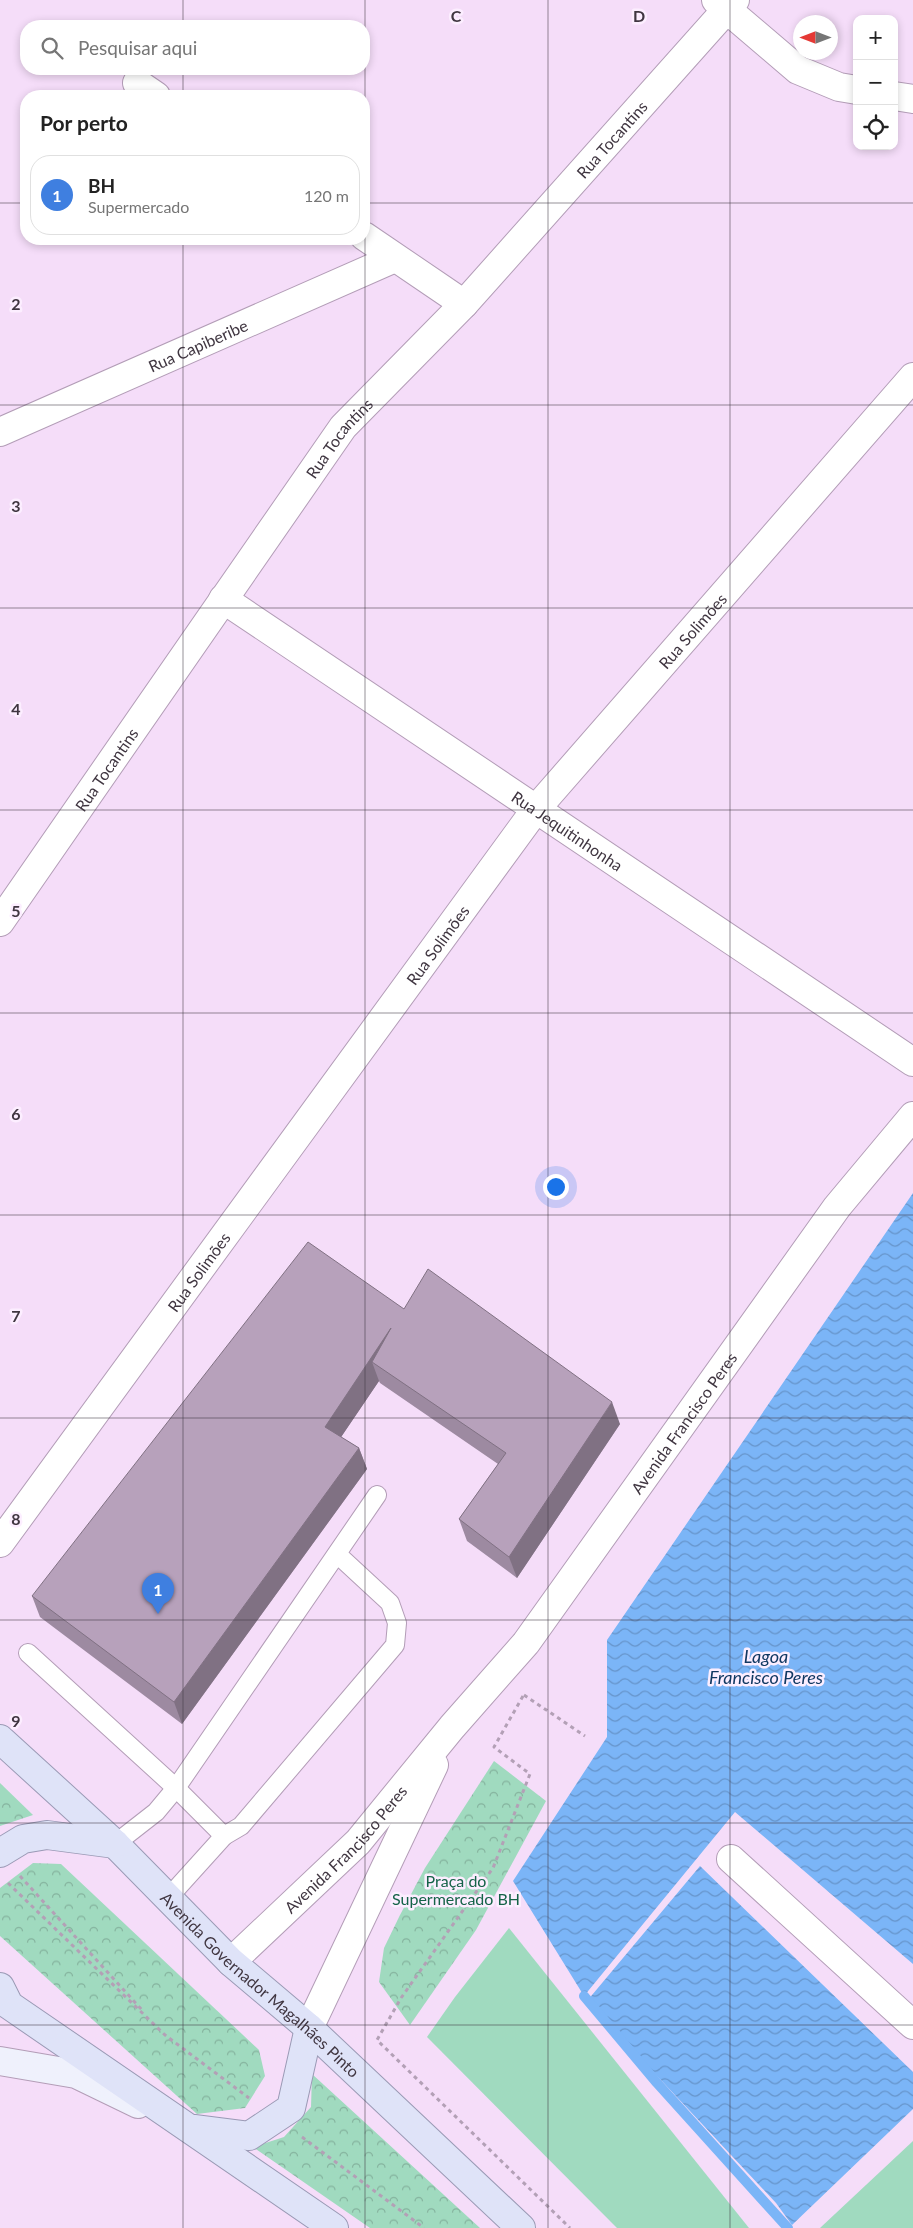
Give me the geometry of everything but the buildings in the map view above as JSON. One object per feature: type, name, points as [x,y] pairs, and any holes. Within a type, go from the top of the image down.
[{"type":"main road","name":"Avenida Governador Magalhães Pinto","points":[[0,1739],[116,1844],[231,1962],[309,2028],[521,2228]]},
{"type":"main road","points":[[0,1853],[23,1839],[47,1835],[116,1844]]},
{"type":"main road","points":[[0,1987],[8,2005],[334,2228]]},
{"type":"main road","points":[[188,2128],[249,2136],[290,2108],[309,2028]]},
{"type":"street","points":[[726,4],[798,70],[840,87],[853,89]]},
{"type":"street","name":"Rua Tocantins","points":[[0,922],[343,427],[464,304],[726,4]]},
{"type":"street","points":[[898,97],[913,99]]},
{"type":"street","points":[[370,240],[464,304]]},
{"type":"street","name":"Rua Capiberibe","points":[[0,432],[395,258]]},
{"type":"street","name":"Rua Solimões","points":[[0,1543],[536,809],[913,377]]},
{"type":"street","name":"Rua Jequitinhonha","points":[[223,599],[913,1062]]},
{"type":"street","name":"Avenida Francisco Peres","points":[[231,1962],[358,1842],[452,1727],[526,1643],[837,1207],[913,1116]]},
{"type":"street","name":"Avenida Francisco Peres","points":[[309,2028],[452,1727]]},
{"type":"street","points":[[731,1859],[913,2025]]},
{"type":"street","points":[[0,2061],[76,2074],[188,2128]]},
{"type":"lane","points":[[116,1844],[156,1812],[176,1788],[378,1495]]},
{"type":"lane","points":[[168,1898],[224,1836],[241,1826],[395,1645],[397,1623],[390,1604],[337,1554]]},
{"type":"lane","points":[[28,1652],[176,1788],[224,1836]]},
{"type":"path","points":[[526,1643],[524,1695],[494,1746],[530,1774],[493,1868],[401,1998],[377,2040],[570,2228]]},
{"type":"path","points":[[524,1695],[585,1736]]},
{"type":"path","points":[[7,1882],[165,2035],[20,1876]]},
{"type":"green space","name":"Praça do Supermercado BH","points":[[494,1761],[546,1801],[476,1930],[410,2025],[379,1982],[384,1948],[425,1868]]},
{"type":"green space","points":[[0,1783],[33,1815],[0,1826]]},
{"type":"green space","points":[[33,1863],[61,1864],[259,2050],[265,2076],[245,2108],[197,2114],[0,1936],[0,1888]]},
{"type":"green space","points":[[509,1928],[749,2228],[617,2228],[427,2037],[455,1997]]},
{"type":"green space","points":[[312,2074],[480,2228],[370,2228],[253,2147],[284,2137],[311,2107]]},
{"type":"green space","points":[[913,2141],[913,2228],[820,2228]]},
{"type":"water","name":"Lagoa Francisco Peres","points":[[913,1193],[913,1964],[735,1812],[584,1996],[513,1881],[607,1737],[607,1640]]},
{"type":"water","points":[[700,1866],[913,2072],[913,2109],[792,2225],[776,2203],[587,2001]]},
{"type":"waterway","points":[[584,1996],[657,2083],[788,2228]]},
{"type":"place","name":"BH","points":[[158,1614]]}]
